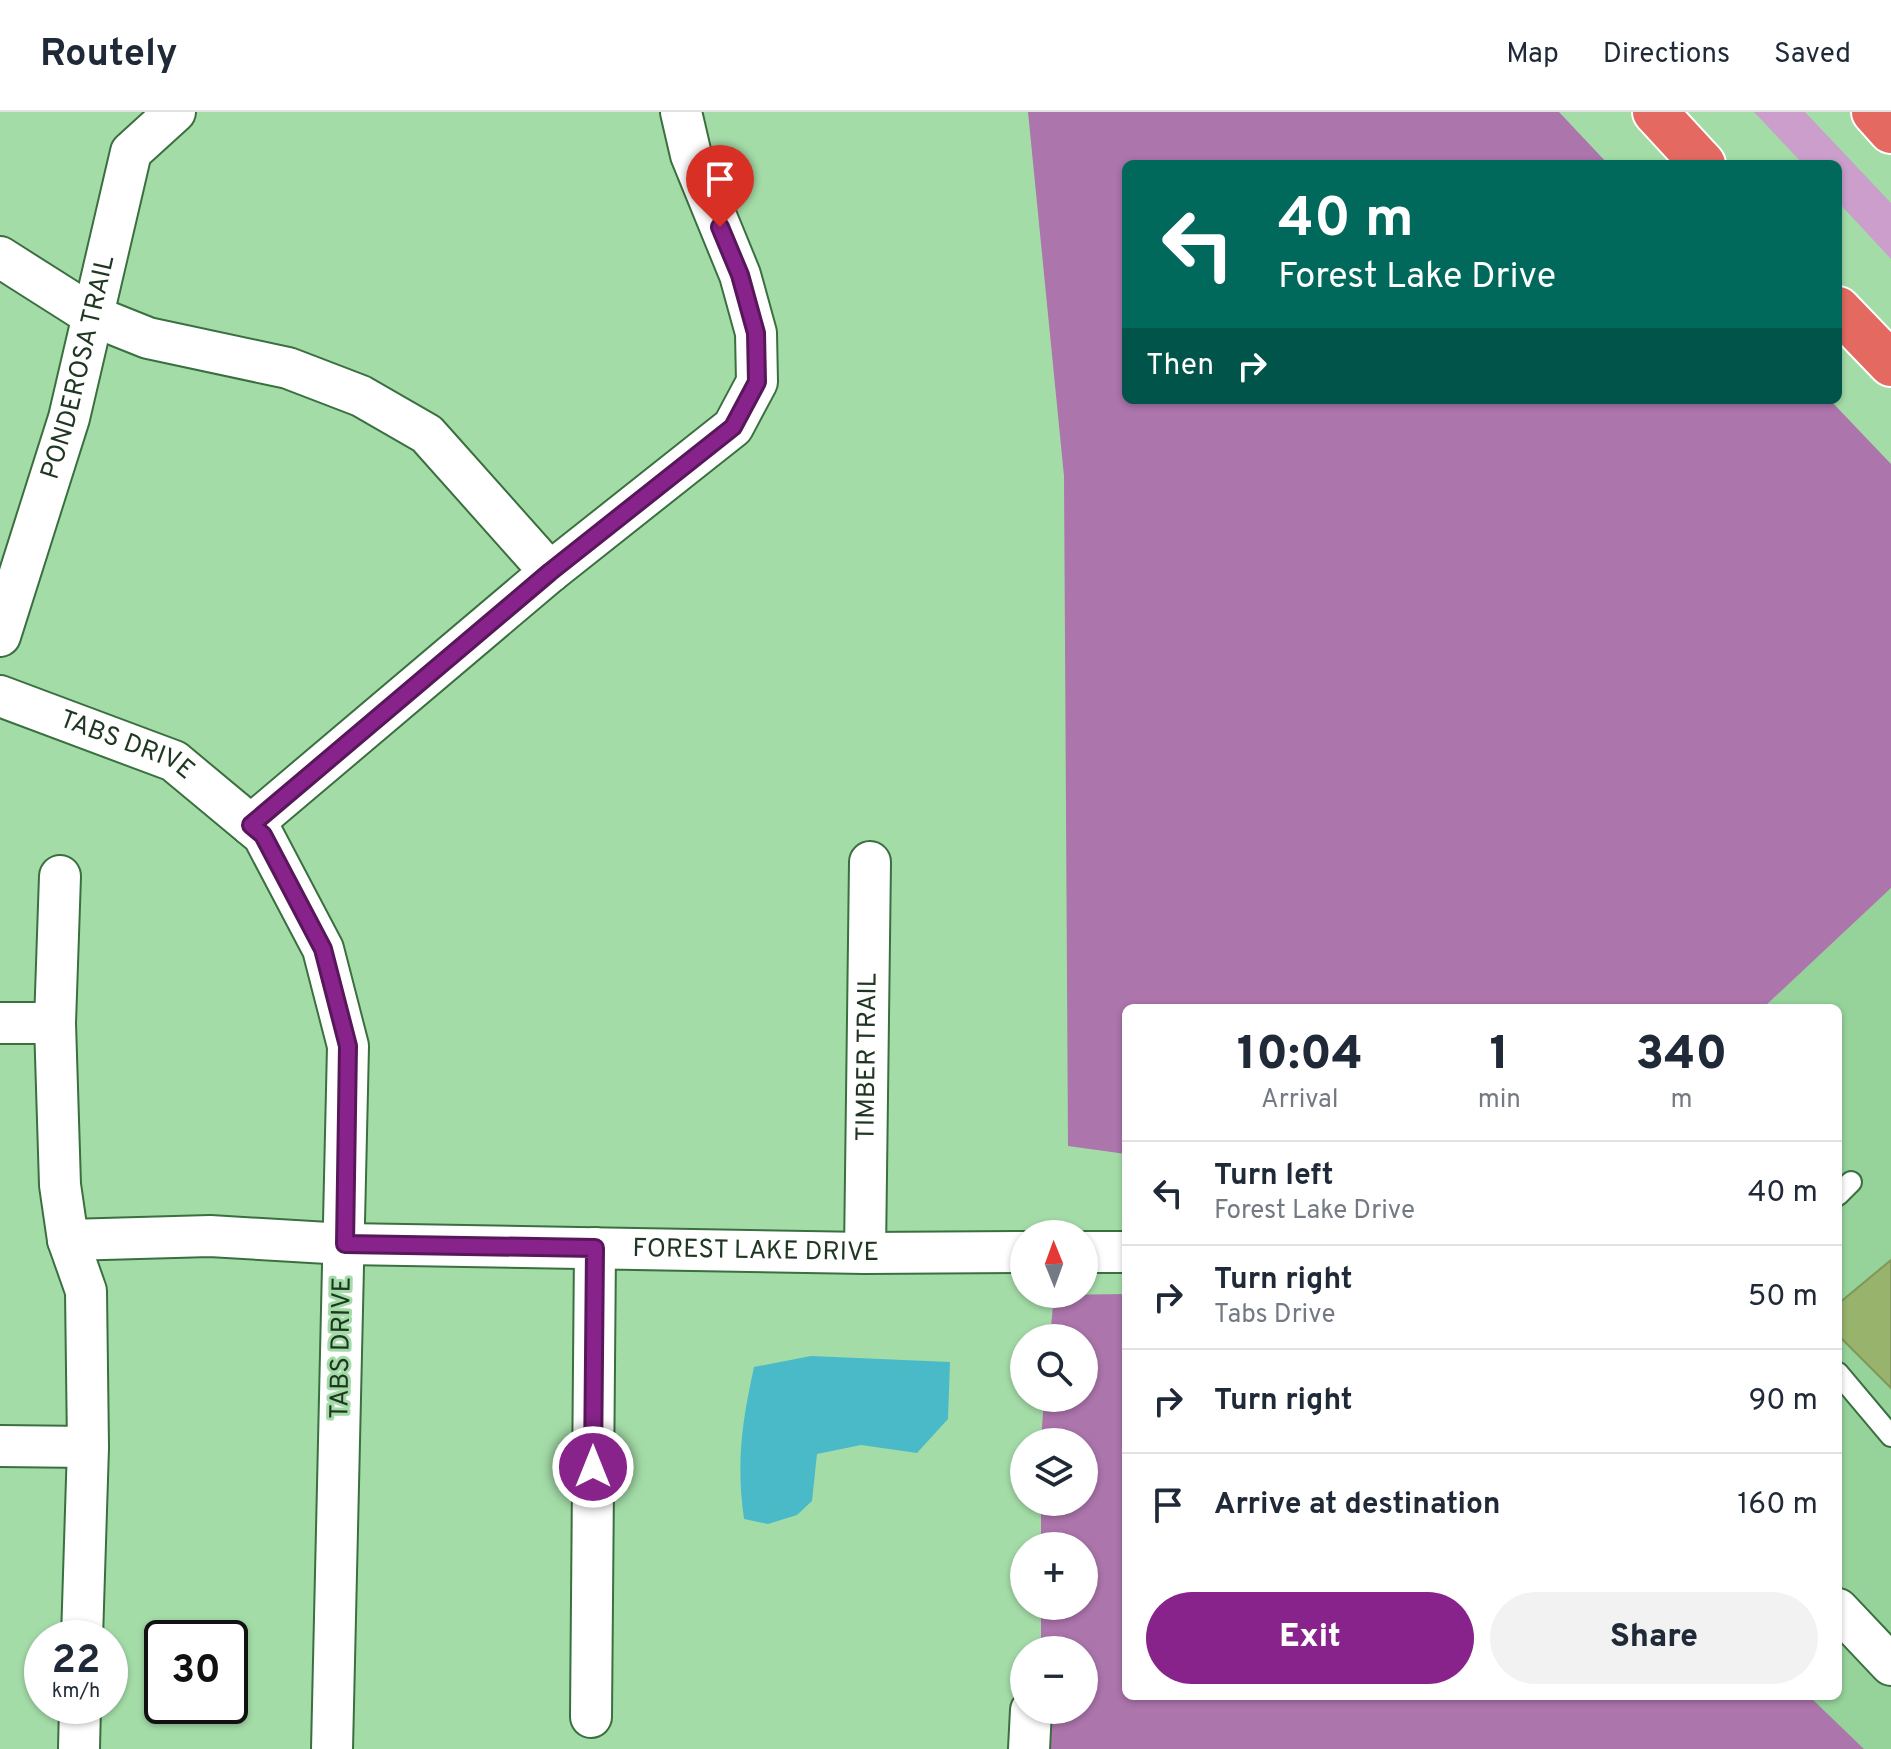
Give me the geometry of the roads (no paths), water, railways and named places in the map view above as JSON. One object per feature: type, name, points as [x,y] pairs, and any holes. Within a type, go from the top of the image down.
[{"type":"highway","points":[[1655,112],[1699,160]]},
{"type":"highway","points":[[1874,112],[1891,131]]},
{"type":"highway","points":[[1842,313],[1891,364]]},
{"type":"street","name":"PONDEROSA TRAIL","points":[[0,636],[69,418],[131,152],[175,112]]},
{"type":"street","points":[[251,825],[550,572],[733,427],[757,382],[756,333],[740,275],[691,155],[681,112]]},
{"type":"street","points":[[0,257],[93,316],[148,338],[288,368],[361,396],[427,434],[550,572]]},
{"type":"street","name":"TABS DRIVE","points":[[0,696],[174,761],[263,835],[323,949],[348,1046],[332,1749]]},
{"type":"street","name":"TIMBER TRAIL","points":[[865,1253],[870,862]]},
{"type":"street","points":[[60,876],[55,1023],[60,1185],[68,1240],[86,1291],[88,1447],[83,1620]]},
{"type":"street","points":[[0,1023],[55,1023]]},
{"type":"street","name":"FOREST LAKE DRIVE","points":[[68,1240],[210,1236],[345,1244],[865,1253],[1010,1252]]},
{"type":"street","points":[[591,1717],[595,1248]]},
{"type":"street","points":[[1098,1252],[1122,1252]]},
{"type":"street","points":[[0,1446],[88,1447]]},
{"type":"street","points":[[1842,1613],[1891,1665]]},
{"type":"street","points":[[79,1749],[80,1724]]},
{"type":"lane","points":[[1842,1378],[1891,1436]]},
{"type":"water","points":[[811,1356],[950,1362],[948,1419],[917,1453],[861,1445],[817,1454],[812,1501],[797,1515],[768,1524],[744,1519],[740,1479],[742,1442],[754,1367]]}]
